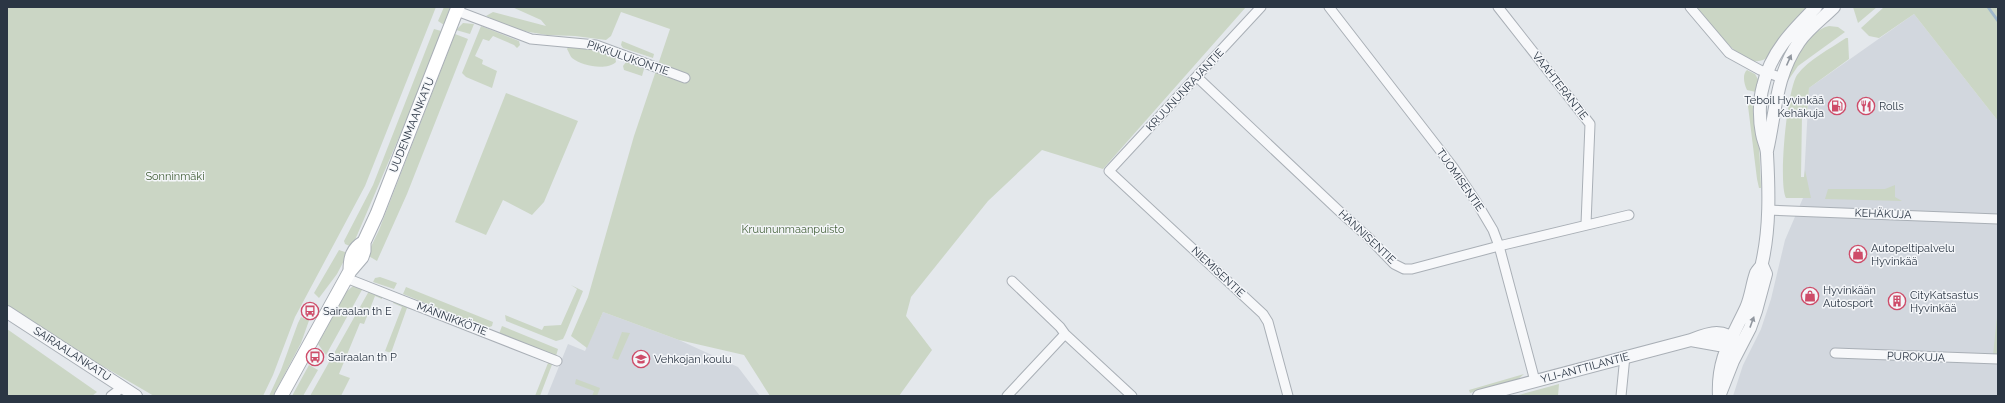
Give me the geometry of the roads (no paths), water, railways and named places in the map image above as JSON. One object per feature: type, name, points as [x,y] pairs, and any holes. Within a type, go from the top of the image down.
[{"type":"main road","name":"UUDENMAANKATU","points":[[280,396],[348,275],[350,259],[356,247],[364,242],[377,214],[457,9]]},
{"type":"street","name":"KRUUNUNRAJANTIE","points":[[1109,171],[1198,77],[1261,7]]},
{"type":"street","name":"TUOMISENTIE","points":[[1329,7],[1452,167],[1477,203],[1493,230],[1499,246],[1535,381]]},
{"type":"street","name":"VAAHTERANTIE","points":[[1498,7],[1590,124],[1586,224]]},
{"type":"street","points":[[1690,7],[1729,54],[1782,78]]},
{"type":"street","points":[[1719,396],[1718,377],[1733,342],[1757,273],[1762,265],[1768,210],[1767,152],[1762,133],[1760,111],[1762,86],[1775,54],[1785,39],[1816,7]]},
{"type":"street","points":[[1767,152],[1772,133],[1775,100],[1782,78],[1800,40],[1834,7]]},
{"type":"street","name":"PIKKULUKONTIE","points":[[457,9],[531,39],[596,45],[685,78]]},
{"type":"street","name":"HANNISENTIE","points":[[1198,77],[1338,210],[1370,238],[1394,264],[1404,269],[1412,269],[1586,224],[1629,215]]},
{"type":"street","name":"NIEMISENTIE","points":[[1109,171],[1264,314],[1268,322],[1288,396]]},
{"type":"street","name":"KEHÄKUJA","points":[[1768,210],[1998,219]]},
{"type":"street","name":"MÄNNIKKÖTIE","points":[[348,275],[557,361]]},
{"type":"street","points":[[1012,281],[1060,327],[1065,334],[1132,396]]},
{"type":"street","name":"SAIRAALANKATU","points":[[7,312],[136,396]]},
{"type":"street","name":"YLI-ANTTILANTIE","points":[[1479,396],[1625,356],[1691,340],[1714,332],[1733,342]]},
{"type":"street","points":[[1007,396],[1065,334]]},
{"type":"street","name":"PUROKUJA","points":[[1835,353],[1998,359]]},
{"type":"street","points":[[1621,396],[1625,356]]},
{"type":"street","points":[[111,396],[123,387]]},
{"type":"waterway","points":[[1988,7],[1998,21]]},
{"type":"place","name":"Teboil Hyvinkää Kehäkuja","points":[[1837,106]]},
{"type":"place","name":"Rolls","points":[[1866,106]]},
{"type":"place","name":"Autopeltipalvelu Hyvinkää","points":[[1858,254]]},
{"type":"place","name":"Hyvinkään Autosport","points":[[1810,296]]},
{"type":"place","name":"CityKatsastus Hyvinkää","points":[[1897,301]]},
{"type":"place","name":"Sairaalan th E","points":[[310,311]]},
{"type":"place","name":"Sairaalan th P","points":[[315,357]]},
{"type":"place","name":"Vehkojan koulu","points":[[641,359]]},
{"type":"park label","name":"Sonninmäki","points":[[175,176]]},
{"type":"park label","name":"Kruununmaanpuisto","points":[[793,229]]}]
